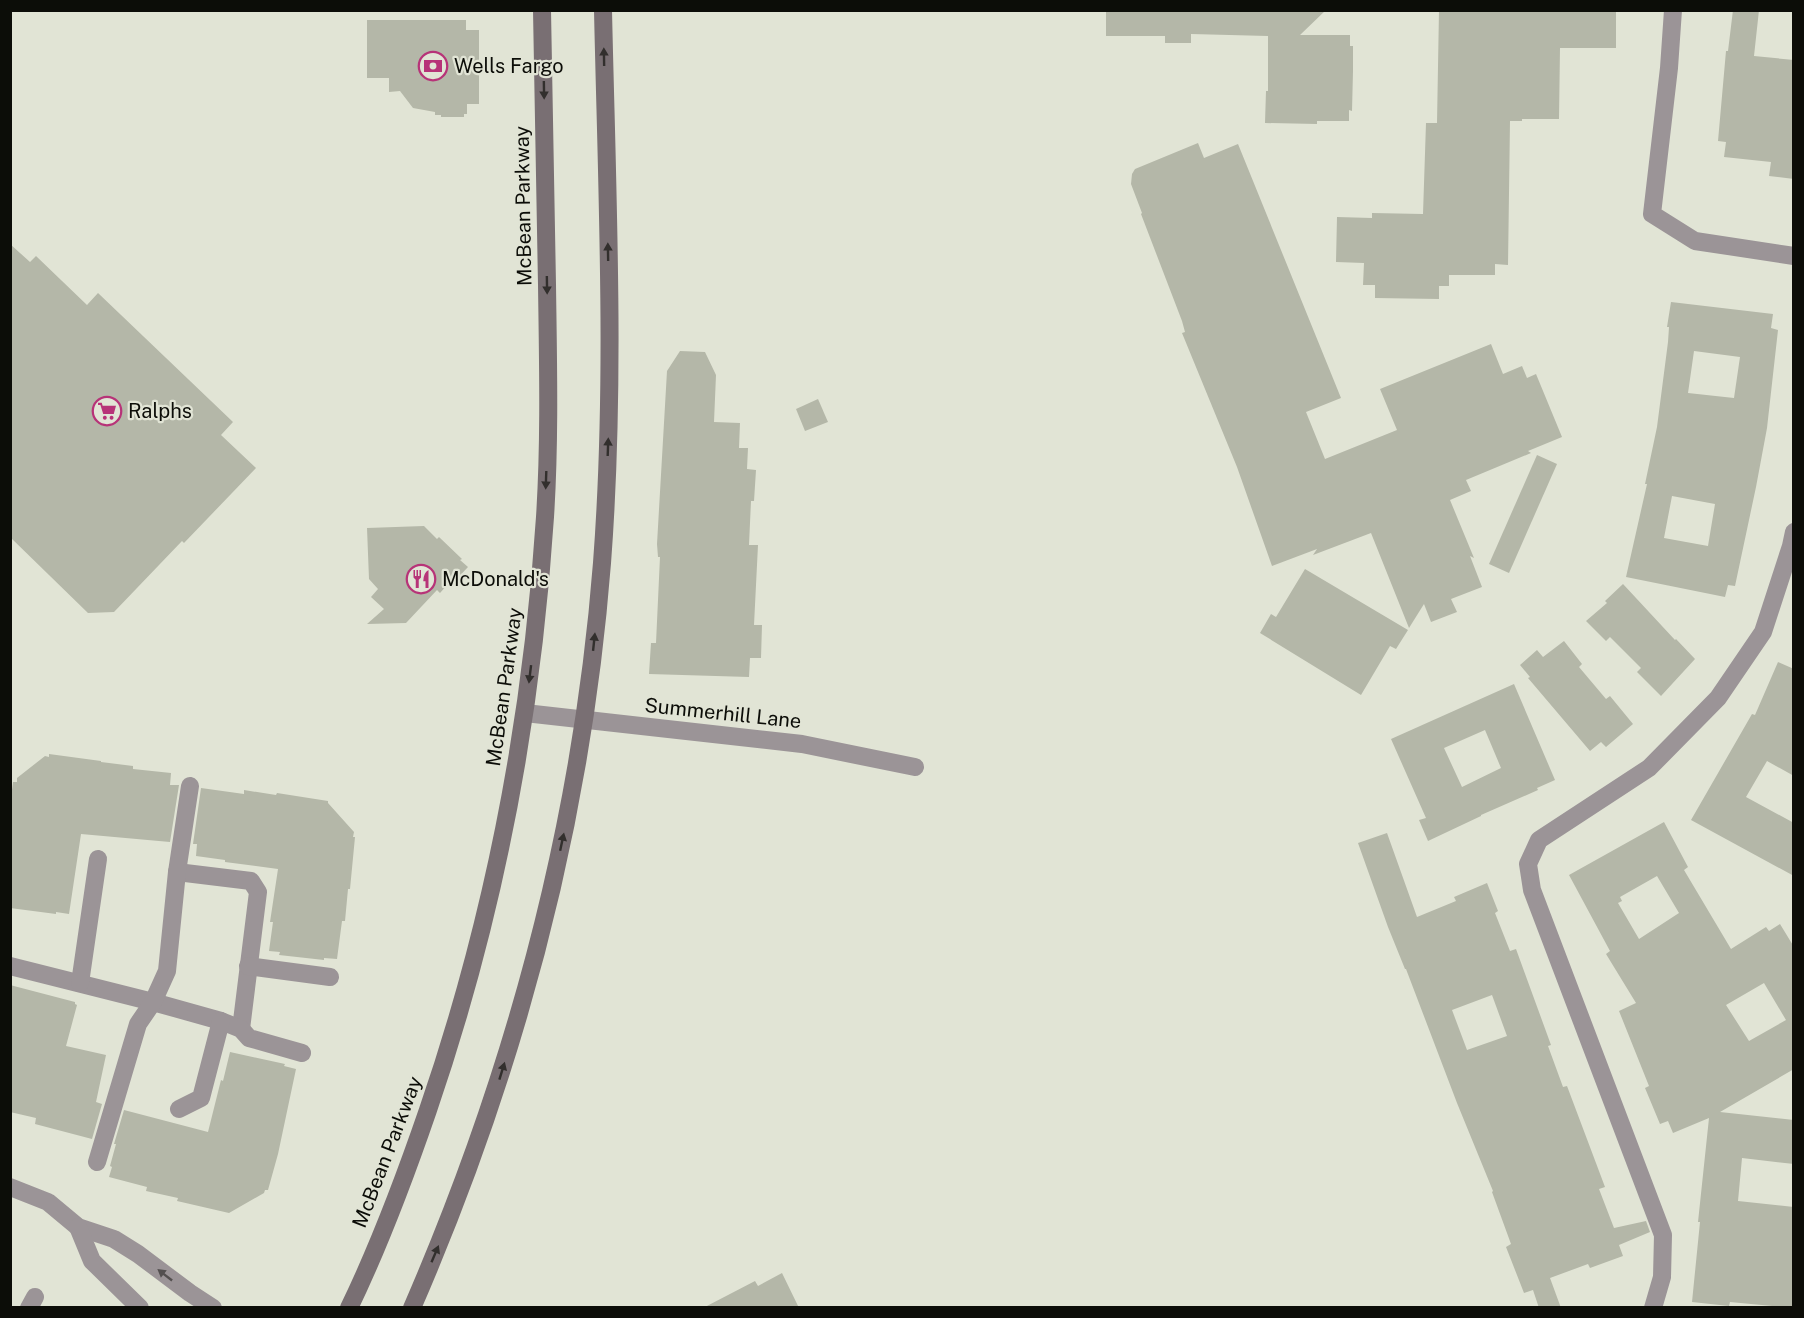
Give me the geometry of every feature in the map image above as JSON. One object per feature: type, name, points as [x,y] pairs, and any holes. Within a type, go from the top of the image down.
[{"type":"main road","name":"McBean Parkway","points":[[349,1308],[416,1146],[467,987],[506,824],[525,713],[540,589],[548,427],[542,10]]},
{"type":"main road","points":[[412,1308],[471,1162],[501,1076],[527,988],[554,877],[584,720],[602,564],[607,486],[609,408],[603,10]]},
{"type":"street","points":[[1673,10],[1669,68],[1652,214],[1695,241],[1794,256]]},
{"type":"street","points":[[1653,1308],[1662,1277],[1663,1235],[1532,890],[1528,864],[1539,840],[1650,768],[1718,698],[1763,632],[1794,532]]},
{"type":"street","name":"Summerhill Lane","points":[[525,713],[802,744],[915,767]]},
{"type":"street","points":[[97,1162],[138,1024],[153,1002],[167,971],[177,872],[190,786]]},
{"type":"street","points":[[80,983],[98,859]]},
{"type":"street","points":[[177,872],[250,881],[258,892],[241,1029]]},
{"type":"street","points":[[10,966],[221,1021],[241,1029],[249,1038],[302,1053]]},
{"type":"street","points":[[248,966],[330,977]]},
{"type":"street","points":[[179,1109],[201,1098],[221,1021]]},
{"type":"street","points":[[10,1187],[48,1202],[78,1227],[114,1239],[213,1308]]},
{"type":"street","points":[[78,1227],[92,1261],[140,1308]]},
{"type":"building","points":[[1106,10],[1326,10],[1300,35],[1350,35],[1350,46],[1353,46],[1353,71],[1352,111],[1349,110],[1349,121],[1317,121],[1317,124],[1265,123],[1266,91],[1268,91],[1268,36],[1191,34],[1191,43],[1165,43],[1165,36],[1106,36]]},
{"type":"building","points":[[1439,10],[1616,10],[1616,48],[1560,48],[1559,119],[1510,121],[1508,265],[1495,264],[1495,275],[1449,275],[1449,286],[1439,286],[1439,299],[1375,298],[1375,285],[1363,285],[1364,263],[1336,262],[1337,217],[1372,218],[1372,213],[1423,214],[1426,123],[1437,123]]},
{"type":"building","points":[[1733,10],[1759,10],[1754,56],[1794,60],[1794,179],[1769,176],[1771,162],[1724,157],[1726,142],[1718,141],[1726,51],[1728,51]]},
{"type":"building","points":[[367,20],[466,20],[466,30],[479,30],[479,104],[467,104],[467,114],[464,114],[464,117],[441,117],[441,115],[435,115],[435,112],[413,108],[400,91],[389,92],[389,78],[367,78]]},
{"type":"building","points":[[1198,143],[1204,158],[1238,144],[1341,398],[1306,412],[1325,459],[1397,430],[1380,389],[1491,344],[1503,374],[1522,366],[1527,378],[1536,374],[1562,437],[1528,451],[1531,453],[1466,480],[1471,491],[1450,500],[1474,558],[1470,556],[1482,587],[1451,599],[1457,612],[1431,622],[1424,604],[1409,628],[1371,533],[1313,555],[1317,549],[1272,566],[1237,467],[1182,333],[1185,332],[1182,321],[1131,184],[1135,169]]},
{"type":"building","points":[[10,244],[30,262],[36,256],[87,305],[98,293],[233,422],[221,435],[256,468],[114,612],[88,613],[10,537]]},
{"type":"building","points":[[1671,302],[1773,314],[1771,328],[1778,330],[1767,428],[1756,487],[1735,586],[1728,585],[1725,597],[1626,577],[1657,427],[1668,342],[1669,327],[1667,327]],"holes":[[[1694,351],[1740,357],[1734,398],[1688,393]],[[1672,496],[1715,504],[1708,546],[1664,538]]]},
{"type":"building","points":[[680,351],[705,352],[716,375],[714,422],[740,423],[739,448],[748,448],[747,469],[756,470],[754,501],[751,501],[749,545],[758,545],[754,625],[762,625],[761,658],[750,658],[749,677],[649,674],[651,643],[656,643],[660,557],[658,557],[657,544],[667,371]]},
{"type":"building","points":[[818,399],[828,422],[805,431],[796,409]]},
{"type":"building","points":[[1537,455],[1557,464],[1509,573],[1489,564]]},
{"type":"building","points":[[424,526],[437,539],[439,537],[468,567],[450,586],[448,584],[440,593],[437,590],[406,623],[367,624],[384,609],[371,597],[378,589],[369,579],[367,528]]},
{"type":"building","points":[[1305,569],[1408,630],[1396,649],[1390,646],[1361,695],[1260,633],[1271,614],[1276,617]]},
{"type":"building","points":[[1623,584],[1695,659],[1661,696],[1637,672],[1641,668],[1610,637],[1606,641],[1586,621],[1607,603],[1605,601]]},
{"type":"building","points":[[1564,641],[1582,664],[1579,667],[1606,699],[1610,696],[1633,724],[1606,747],[1601,742],[1590,751],[1528,678],[1530,677],[1520,665],[1537,650],[1543,657]]},
{"type":"building","points":[[1778,662],[1794,669],[1794,776],[1767,761],[1746,797],[1794,823],[1794,876],[1691,820],[1752,714],[1755,715]]},
{"type":"building","points":[[1514,684],[1555,780],[1428,841],[1419,820],[1426,818],[1391,739]],"holes":[[[1485,730],[1501,768],[1462,787],[1444,748]]]},
{"type":"building","points":[[49,754],[133,766],[133,769],[171,773],[170,785],[179,785],[170,842],[81,834],[69,914],[10,908],[10,805],[13,782],[17,782],[17,778],[45,756],[49,757]]},
{"type":"building","points":[[201,788],[244,794],[244,790],[276,795],[277,793],[328,801],[354,832],[350,889],[348,889],[345,921],[342,921],[337,959],[324,958],[324,960],[279,955],[280,952],[269,951],[273,922],[270,922],[278,869],[196,856],[197,844],[193,844]]},
{"type":"building","points":[[1664,822],[1688,867],[1684,870],[1731,949],[1766,927],[1769,931],[1780,924],[1794,947],[1794,1069],[1720,1112],[1794,1120],[1794,1164],[1742,1158],[1738,1201],[1794,1207],[1794,1308],[1730,1302],[1729,1306],[1692,1302],[1709,1118],[1673,1133],[1668,1121],[1660,1124],[1645,1088],[1649,1086],[1619,1011],[1636,1003],[1606,954],[1610,951],[1569,875]],"holes":[[[1657,876],[1679,913],[1639,939],[1618,903],[1622,901],[1620,897]],[[1764,983],[1786,1020],[1749,1041],[1726,1005]]]},
{"type":"building","points":[[1387,833],[1417,917],[1456,901],[1454,897],[1487,883],[1498,911],[1495,913],[1510,951],[1516,949],[1551,1045],[1548,1046],[1563,1087],[1567,1086],[1605,1187],[1599,1189],[1614,1228],[1646,1221],[1650,1232],[1619,1245],[1623,1256],[1590,1268],[1588,1264],[1550,1278],[1561,1308],[1539,1308],[1533,1290],[1524,1293],[1506,1247],[1511,1244],[1493,1191],[1388,927],[1358,843]],"holes":[[[1492,995],[1507,1036],[1467,1050],[1452,1010]]]},
{"type":"building","points":[[10,985],[75,1002],[77,1005],[66,1046],[106,1055],[96,1102],[102,1104],[92,1139],[35,1124],[36,1118],[10,1112]]},
{"type":"building","points":[[230,1052],[285,1064],[284,1066],[296,1069],[268,1190],[229,1213],[177,1201],[178,1198],[146,1191],[147,1187],[109,1177],[116,1144],[114,1144],[124,1110],[208,1132]]},
{"type":"building","points":[[782,1273],[799,1308],[703,1308],[755,1281],[758,1286]]},
{"type":"place","name":"Wells Fargo","points":[[433,66]]},
{"type":"place","name":"Ralphs","points":[[107,411]]},
{"type":"place","name":"McDonald's","points":[[421,579]]}]
